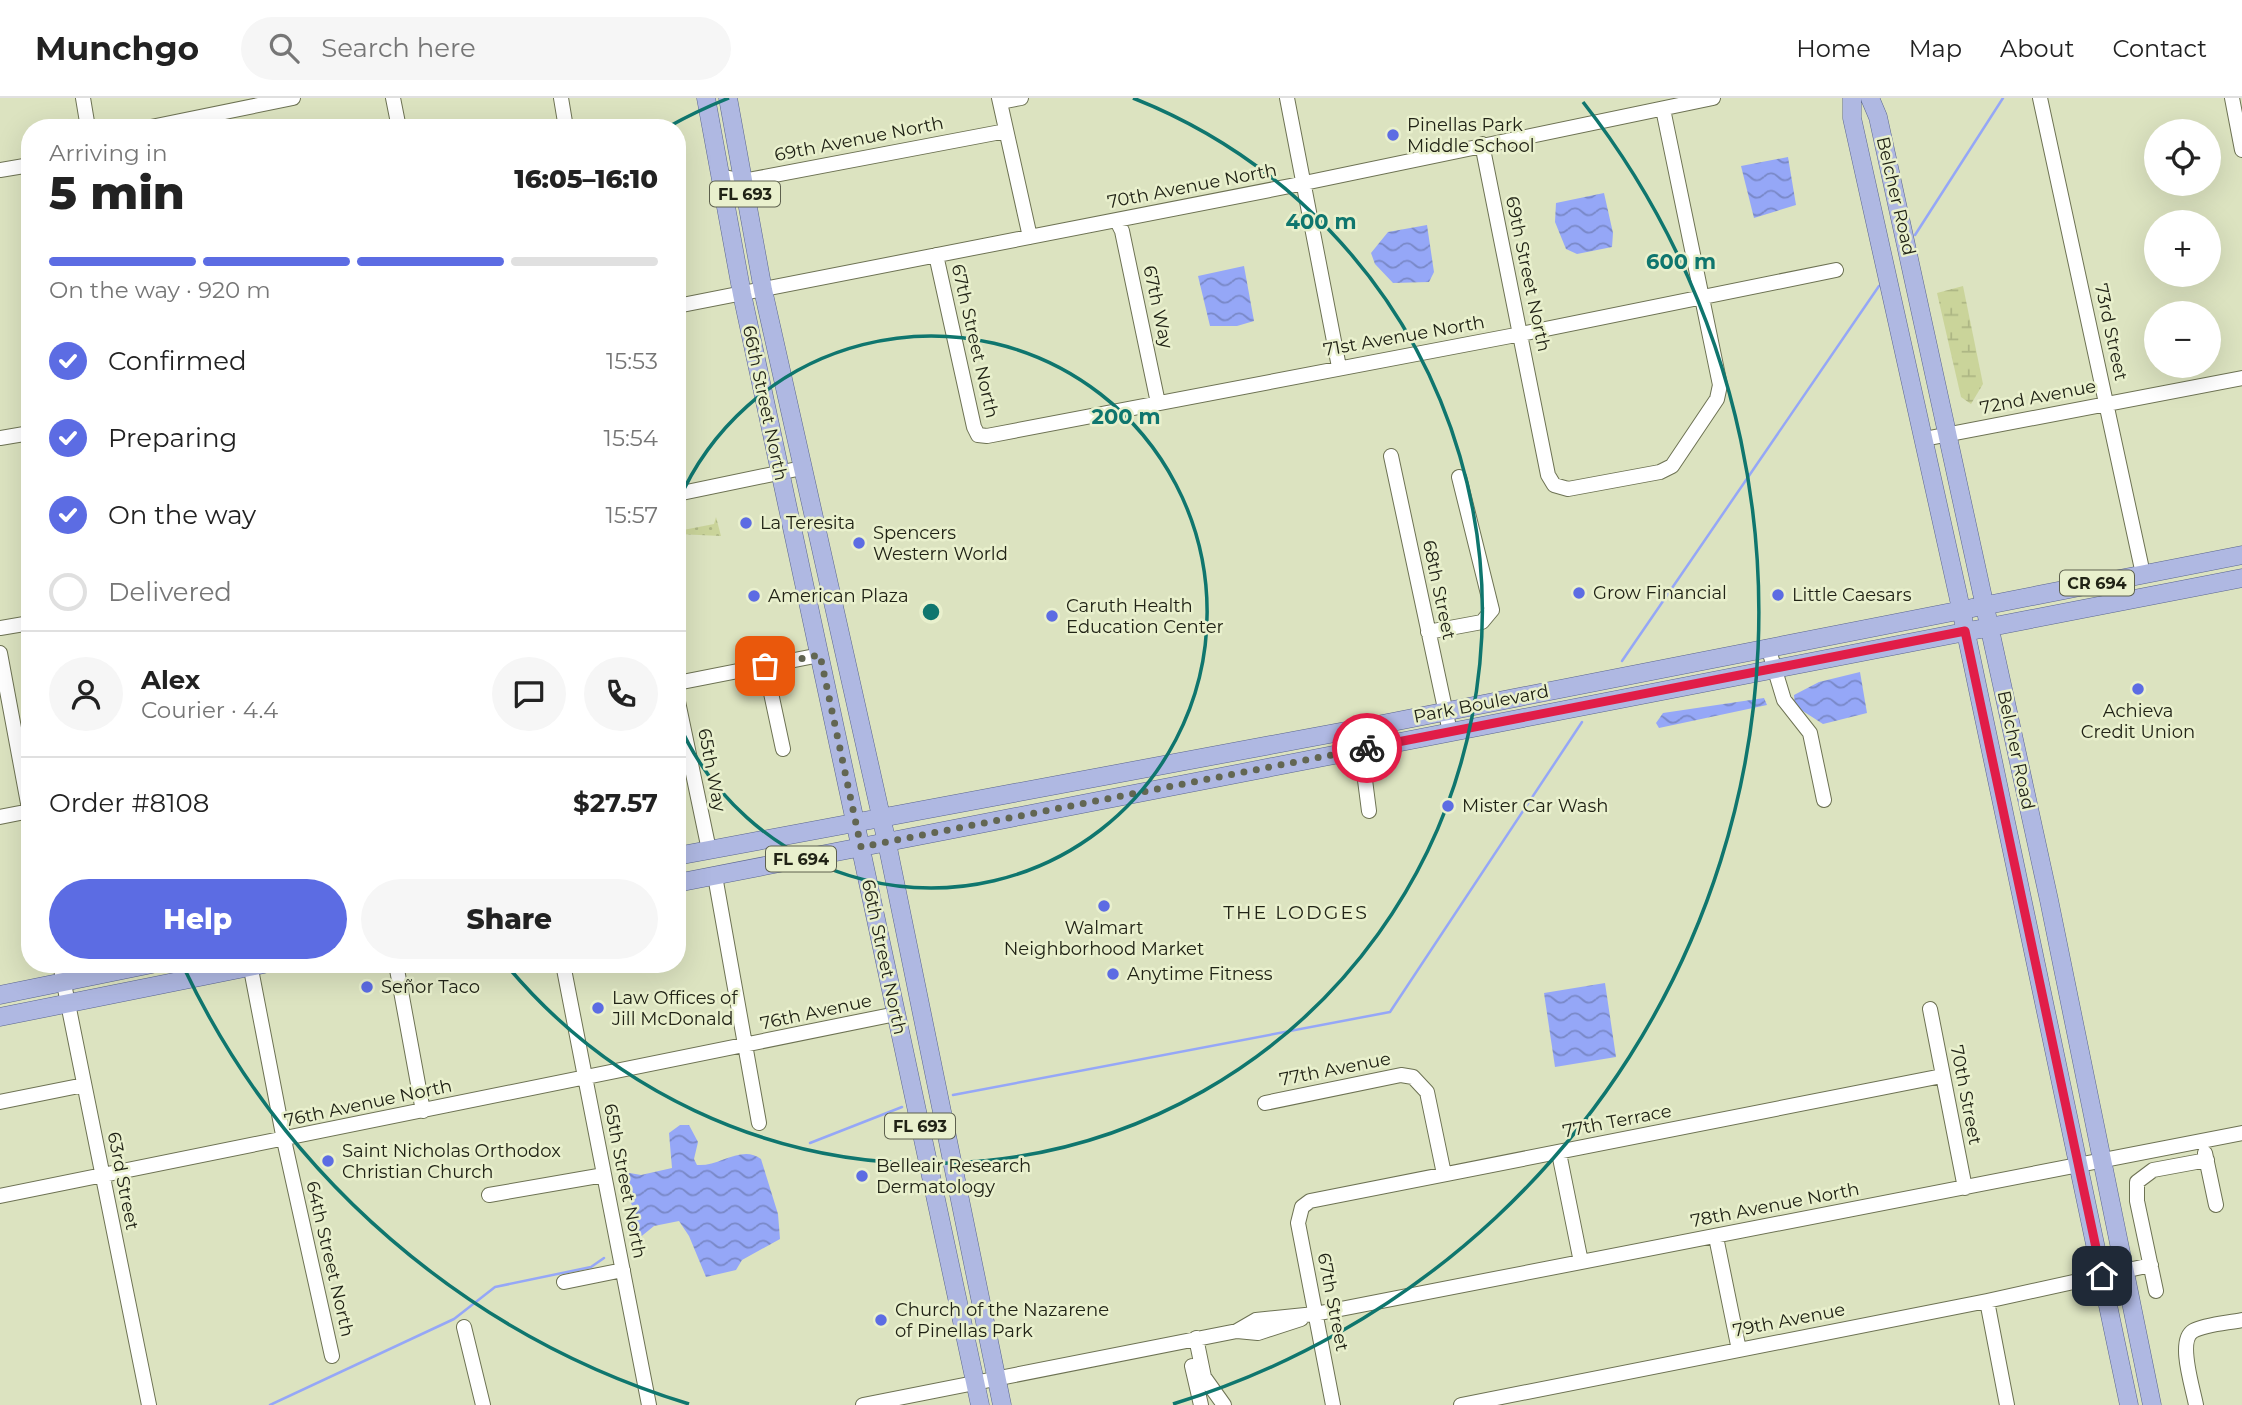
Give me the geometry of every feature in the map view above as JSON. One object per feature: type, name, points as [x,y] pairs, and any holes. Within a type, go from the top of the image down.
[{"type":"main road","name":"66th Street North","points":[[706,98],[742,294],[980,1405]]},
{"type":"main road","name":"66th Street North","points":[[728,98],[763,290],[887,844],[1002,1405]]},
{"type":"main road","name":"Belcher Road","points":[[1852,98],[1852,118],[1924,439],[2129,1405]]},
{"type":"main road","name":"Belcher Road","points":[[1870,98],[1878,117],[1986,603],[2152,1405]]},
{"type":"main road","name":"Park Boulevard","points":[[686,854],[1193,759],[2242,555]]},
{"type":"main road","name":"Park Boulevard","points":[[686,881],[2242,578]]},
{"type":"main road","points":[[1128,795],[1133,787],[1142,782],[1177,775],[1190,769],[1193,759]]},
{"type":"main road","points":[[0,995],[62,973]]},
{"type":"main road","points":[[0,1017],[217,973]]},
{"type":"street","points":[[83,98],[86,119]]},
{"type":"street","points":[[190,119],[293,98]]},
{"type":"street","points":[[393,98],[397,119]]},
{"type":"street","points":[[561,98],[564,119]]},
{"type":"street","points":[[1021,98],[1000,100],[1030,237]]},
{"type":"street","points":[[1287,98],[1339,367]]},
{"type":"street","name":"70th Avenue North","points":[[686,304],[1303,184],[1482,144],[1713,98]]},
{"type":"street","name":"73rd Street","points":[[2040,98],[2143,575]]},
{"type":"street","points":[[2232,98],[2242,150]]},
{"type":"street","points":[[1663,109],[1702,297]]},
{"type":"street","name":"69th Avenue North","points":[[720,176],[743,181],[1006,131]]},
{"type":"street","name":"69th Street North","points":[[1482,144],[1548,475],[1554,485],[1568,489],[1661,472],[1672,466],[1717,399],[1720,385],[1702,297]]},
{"type":"street","points":[[0,170],[21,166]]},
{"type":"street","name":"67th Way","points":[[1117,221],[1122,231],[1158,402]]},
{"type":"street","name":"67th Street North","points":[[936,255],[978,435]]},
{"type":"street","name":"71st Avenue North","points":[[978,435],[986,436],[1521,334],[1836,270]]},
{"type":"street","name":"72nd Avenue","points":[[1924,439],[2242,378]]},
{"type":"street","points":[[0,439],[21,435]]},
{"type":"street","name":"68th Street","points":[[1391,456],[1450,732]]},
{"type":"street","points":[[686,492],[802,468]]},
{"type":"street","points":[[1428,632],[1482,622],[1492,610],[1460,477]]},
{"type":"street","points":[[0,628],[21,624]]},
{"type":"street","points":[[1768,647],[1783,700],[1810,733],[1824,800]]},
{"type":"street","points":[[0,653],[21,764]]},
{"type":"street","points":[[686,681],[820,655]]},
{"type":"street","points":[[765,666],[783,749]]},
{"type":"street","name":"65th Way","points":[[686,740],[709,850]]},
{"type":"street","points":[[1361,749],[1369,811]]},
{"type":"street","points":[[0,817],[21,814]]},
{"type":"street","points":[[715,876],[759,1123]]},
{"type":"street","name":"63rd Street","points":[[62,973],[149,1405]]},
{"type":"street","name":"64th Street North","points":[[256,973],[284,1140],[332,1356]]},
{"type":"street","points":[[398,973],[423,1111]]},
{"type":"street","name":"65th Street North","points":[[566,973],[649,1405]]},
{"type":"street","name":"70th Street","points":[[1930,1009],[1965,1188]]},
{"type":"street","name":"76th Avenue","points":[[744,1048],[896,1014]]},
{"type":"street","name":"76th Avenue North","points":[[0,1196],[744,1048]]},
{"type":"street","name":"77th Avenue","points":[[1265,1103],[1401,1075],[1413,1077],[1427,1092],[1444,1174]]},
{"type":"street","name":"77th Terrace","points":[[1302,1207],[1316,1198],[1559,1153],[1942,1076]]},
{"type":"street","points":[[0,1102],[84,1085]]},
{"type":"street","name":"78th Avenue North","points":[[863,1405],[1192,1339],[1237,1331],[1258,1333],[1278,1329],[1315,1314],[2242,1133]]},
{"type":"street","points":[[2203,1141],[2216,1205]]},
{"type":"street","points":[[1559,1153],[1581,1262]]},
{"type":"street","points":[[2156,1291],[2137,1201],[2137,1182],[2153,1170],[2207,1160]]},
{"type":"street","points":[[489,1195],[604,1175]]},
{"type":"street","name":"67th Street","points":[[1302,1207],[1298,1223],[1333,1405]]},
{"type":"street","points":[[1716,1237],[1739,1350]]},
{"type":"street","name":"79th Avenue","points":[[1461,1405],[1987,1301],[2151,1265]]},
{"type":"street","points":[[564,1282],[624,1270]]},
{"type":"street","points":[[1987,1301],[2007,1405]]},
{"type":"street","points":[[2196,1405],[2185,1348],[2187,1336],[2195,1330],[2242,1320]]},
{"type":"street","points":[[464,1327],[483,1405]]},
{"type":"street","points":[[1192,1339],[1201,1405]]},
{"type":"street","points":[[1192,1339],[1205,1377],[1224,1405]]},
{"type":"green space","points":[[1963,286],[1983,384],[1971,404],[1961,397],[1937,293]]},
{"type":"green space","points":[[716,517],[721,536],[686,534],[686,529],[714,524]]},
{"type":"water","points":[[1788,157],[1796,205],[1754,218],[1741,166]]},
{"type":"water","points":[[1604,193],[1613,233],[1612,247],[1577,254],[1566,249],[1555,222],[1556,203]]},
{"type":"water","points":[[1427,225],[1434,272],[1429,282],[1393,283],[1375,264],[1371,253],[1388,232]]},
{"type":"water","points":[[1244,266],[1254,321],[1237,326],[1210,326],[1198,276]]},
{"type":"water","points":[[1860,672],[1867,713],[1823,724],[1795,706],[1794,695],[1819,682]]},
{"type":"water","points":[[1764,698],[1767,705],[1659,728],[1656,723],[1663,713]]},
{"type":"water","points":[[1605,983],[1616,1057],[1555,1067],[1544,993]]},
{"type":"water","points":[[680,1125],[689,1125],[698,1142],[694,1159],[697,1165],[746,1154],[761,1159],[778,1214],[780,1239],[742,1260],[736,1270],[706,1277],[689,1236],[679,1221],[654,1226],[638,1239],[630,1226],[637,1219],[623,1181],[624,1172],[641,1175],[672,1168],[669,1133]]},
{"type":"waterway","points":[[1915,235],[2003,98]]},
{"type":"waterway","points":[[1622,661],[1879,286]]},
{"type":"waterway","points":[[953,1095],[1390,1012],[1582,722]]},
{"type":"waterway","points":[[810,1143],[902,1107]]},
{"type":"waterway","points":[[270,1405],[454,1319],[495,1287],[591,1267],[604,1258]]},
{"type":"way so far","points":[[765,666],[820,655],[861,847],[1367,748]]},
{"type":"place","name":"Pinellas Park Middle School","points":[[1393,135]]},
{"type":"place","name":"La Teresita","points":[[746,523]]},
{"type":"place","name":"Spencers Western World","points":[[859,543]]},
{"type":"place","name":"Grow Financial","points":[[1579,593]]},
{"type":"place","name":"Little Caesars","points":[[1778,595]]},
{"type":"place","name":"American Plaza","points":[[754,596]]},
{"type":"place","name":"Caruth Health Education Center","points":[[1052,616]]},
{"type":"place","name":"Achieva Credit Union","points":[[2138,689]]},
{"type":"place","name":"Mister Car Wash","points":[[1448,806]]},
{"type":"place","name":"Walmart Neighborhood Market","points":[[1104,906]]},
{"type":"place","name":"Anytime Fitness","points":[[1113,974]]},
{"type":"place","name":"Señor Taco","points":[[367,987]]},
{"type":"place","name":"Law Offices of Jill McDonald","points":[[598,1008]]},
{"type":"place","name":"Saint Nicholas Orthodox Christian Church","points":[[328,1161]]},
{"type":"place","name":"Belleair Research Dermatology","points":[[862,1176]]},
{"type":"place","name":"Church of the Nazarene of Pinellas Park","points":[[881,1320]]},
{"type":"district","name":"THE LODGES","points":[[1296,912]]},
{"type":"route","points":[[1367,748],[1965,631],[2102,1276]]}]
